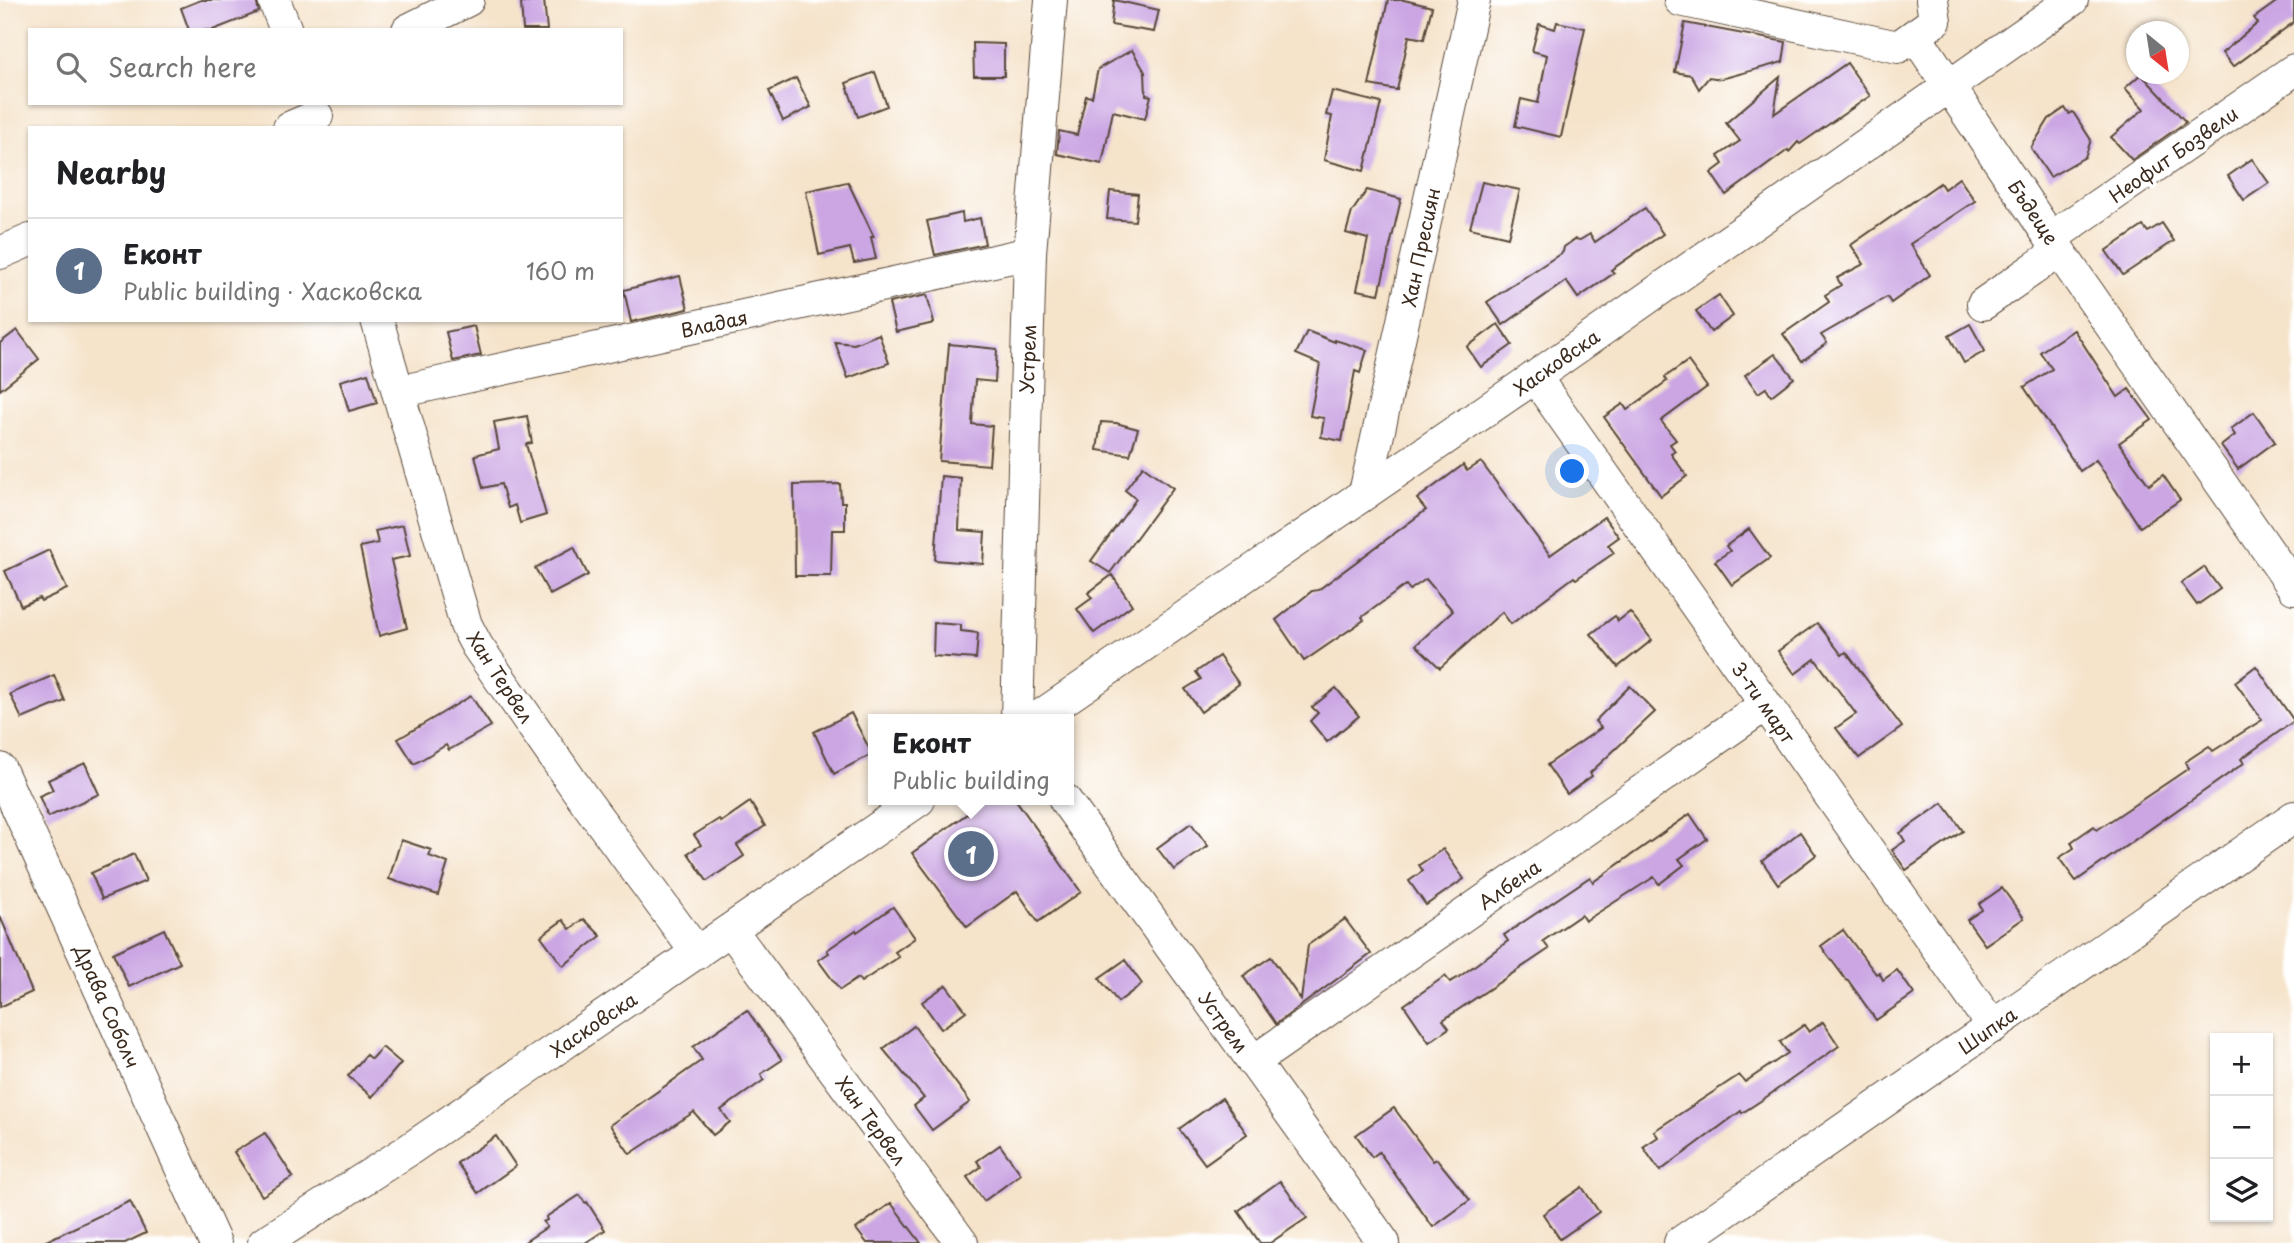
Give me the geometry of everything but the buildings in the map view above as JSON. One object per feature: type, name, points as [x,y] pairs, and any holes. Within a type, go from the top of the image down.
[{"type":"street","points":[[274,0],[285,28]]},
{"type":"street","points":[[412,28],[468,0]]},
{"type":"street","name":"Устрем","points":[[1017,714],[1030,253],[1051,0]]},
{"type":"street","name":"Хан Пресиян","points":[[1365,493],[1474,0]]},
{"type":"street","points":[[1680,0],[1898,47],[1935,21],[1931,0]]},
{"type":"street","name":"Хасковска","points":[[1043,714],[1535,377],[2072,0]]},
{"type":"street","name":"Бъдеще","points":[[1915,35],[2055,244],[2294,588]]},
{"type":"street","name":"Неофит Бозвели","points":[[1983,304],[2055,244],[2294,70]]},
{"type":"street","points":[[0,253],[28,241]]},
{"type":"street","name":"Владая","points":[[398,392],[1030,253]]},
{"type":"street","name":"Хан Тервел","points":[[378,322],[466,625],[477,646],[573,784],[697,953]]},
{"type":"street","name":"3-ти март","points":[[1535,377],[1993,1027]]},
{"type":"street","name":"Албена","points":[[1253,1062],[1765,705]]},
{"type":"street","name":"Драва Соболч","points":[[0,769],[215,1243]]},
{"type":"street","name":"Хасковска","points":[[264,1243],[407,1152],[912,805]]},
{"type":"street","name":"Устрем","points":[[1069,805],[1384,1243]]},
{"type":"street","name":"Шипка","points":[[1680,1243],[2294,817]]},
{"type":"street","name":"Хан Тервел","points":[[731,930],[962,1243]]},
{"type":"place","name":"Еконт","points":[[971,854]]}]
